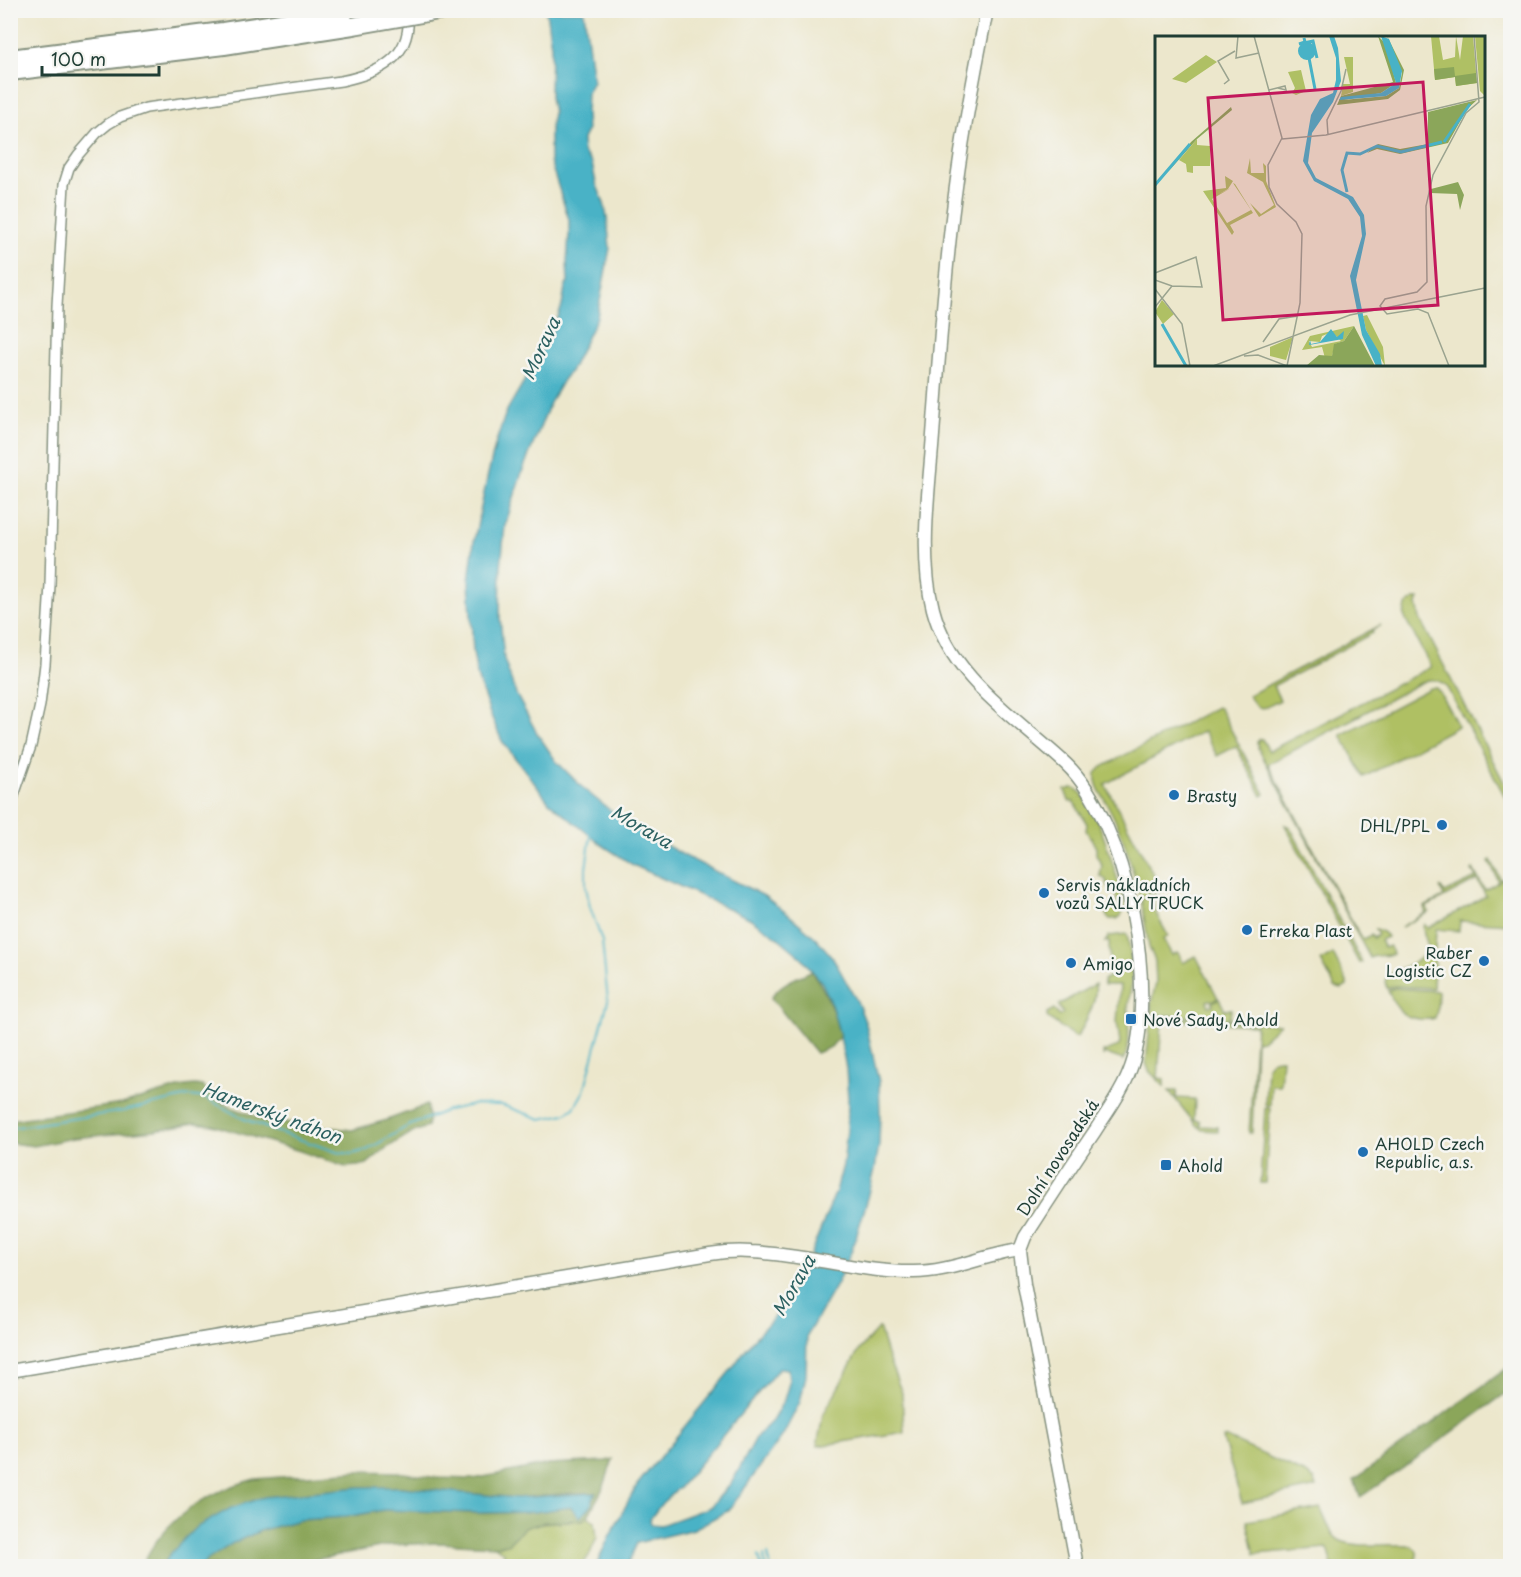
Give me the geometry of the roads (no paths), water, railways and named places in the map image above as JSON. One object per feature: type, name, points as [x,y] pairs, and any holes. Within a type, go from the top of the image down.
[{"type":"highway","points":[[10,58],[353,16],[444,10]]},
{"type":"highway","points":[[10,72],[224,46],[353,16]]},
{"type":"main road","name":"Dolní novosadská","points":[[987,10],[964,130],[949,238],[927,525],[928,581],[940,631],[964,670],[993,702],[1066,764],[1078,776],[1092,797],[1106,825],[1129,894],[1137,934],[1142,997],[1139,1032],[1133,1061],[1125,1082],[1027,1234],[1020,1250]]},
{"type":"main road","points":[[10,1371],[735,1251],[770,1253],[872,1269],[913,1272],[937,1270],[1020,1250],[1024,1284],[1077,1566]]},
{"type":"street","points":[[10,807],[31,746],[40,705],[45,664],[50,585],[57,306],[62,203],[69,168],[85,145],[97,133],[114,120],[139,110],[341,81],[372,73],[391,61],[403,46],[409,26],[408,10]]},
{"type":"water","points":[[546,11],[584,11],[593,81],[587,93],[587,131],[582,141],[583,152],[592,163],[596,183],[604,203],[610,248],[597,317],[571,370],[550,403],[522,472],[505,526],[500,617],[504,659],[516,694],[537,733],[556,761],[586,791],[641,831],[764,896],[816,938],[833,958],[857,1001],[866,1024],[879,1082],[879,1145],[868,1198],[852,1250],[836,1285],[807,1335],[806,1376],[800,1402],[783,1435],[729,1510],[694,1529],[637,1543],[627,1566],[596,1566],[637,1485],[751,1342],[775,1316],[801,1277],[836,1191],[843,1165],[848,1099],[846,1068],[830,1000],[822,983],[801,957],[776,936],[749,918],[633,865],[602,845],[549,802],[502,741],[477,676],[473,652],[469,581],[474,541],[488,474],[506,412],[550,337],[568,282],[569,220],[550,161],[550,129],[553,113],[550,97],[551,46]],"holes":[[[779,1368],[788,1369],[789,1383],[784,1400],[772,1421],[757,1436],[732,1482],[710,1507],[661,1525],[651,1524],[650,1519],[662,1503],[680,1487]]]},
{"type":"water","points":[[359,1487],[400,1487],[517,1498],[595,1493],[591,1506],[580,1517],[571,1507],[534,1512],[479,1513],[384,1510],[345,1517],[300,1520],[262,1530],[233,1543],[201,1566],[162,1566],[195,1528],[231,1508],[264,1497]]},
{"type":"waterway","name":"Hamerský náhon","points":[[10,1128],[124,1111],[189,1096],[206,1098],[242,1118],[272,1130],[337,1152],[352,1154],[367,1150],[408,1126],[448,1110],[476,1104],[502,1105],[541,1119],[565,1114],[574,1108],[584,1091],[608,1001],[602,941],[590,907],[586,887],[591,834]]},
{"type":"waterway","points":[[768,1554],[770,1566]]},
{"type":"waterway","points":[[764,1555],[765,1566]]},
{"type":"waterway","points":[[759,1556],[761,1566]]},
{"type":"place","name":"Brasty","points":[[1174,795]]},
{"type":"place","name":"DHL/PPL","points":[[1442,825]]},
{"type":"place","name":"Servis nákladních vozů SALLY TRUCK","points":[[1044,893]]},
{"type":"place","name":"Erreka Plast","points":[[1247,930]]},
{"type":"place","name":"Raber Logistic CZ","points":[[1484,961]]},
{"type":"place","name":"Amigo","points":[[1071,963]]},
{"type":"place","name":"Nové Sady, Ahold","points":[[1131,1019]]},
{"type":"place","name":"AHOLD Czech Republic, a.s.","points":[[1363,1152]]},
{"type":"place","name":"Ahold","points":[[1166,1165]]},
{"type":"water label","name":"Morava","points":[[540,348]]},
{"type":"water label","name":"Morava","points":[[642,826]]},
{"type":"water label","name":"Morava","points":[[793,1285]]}]
